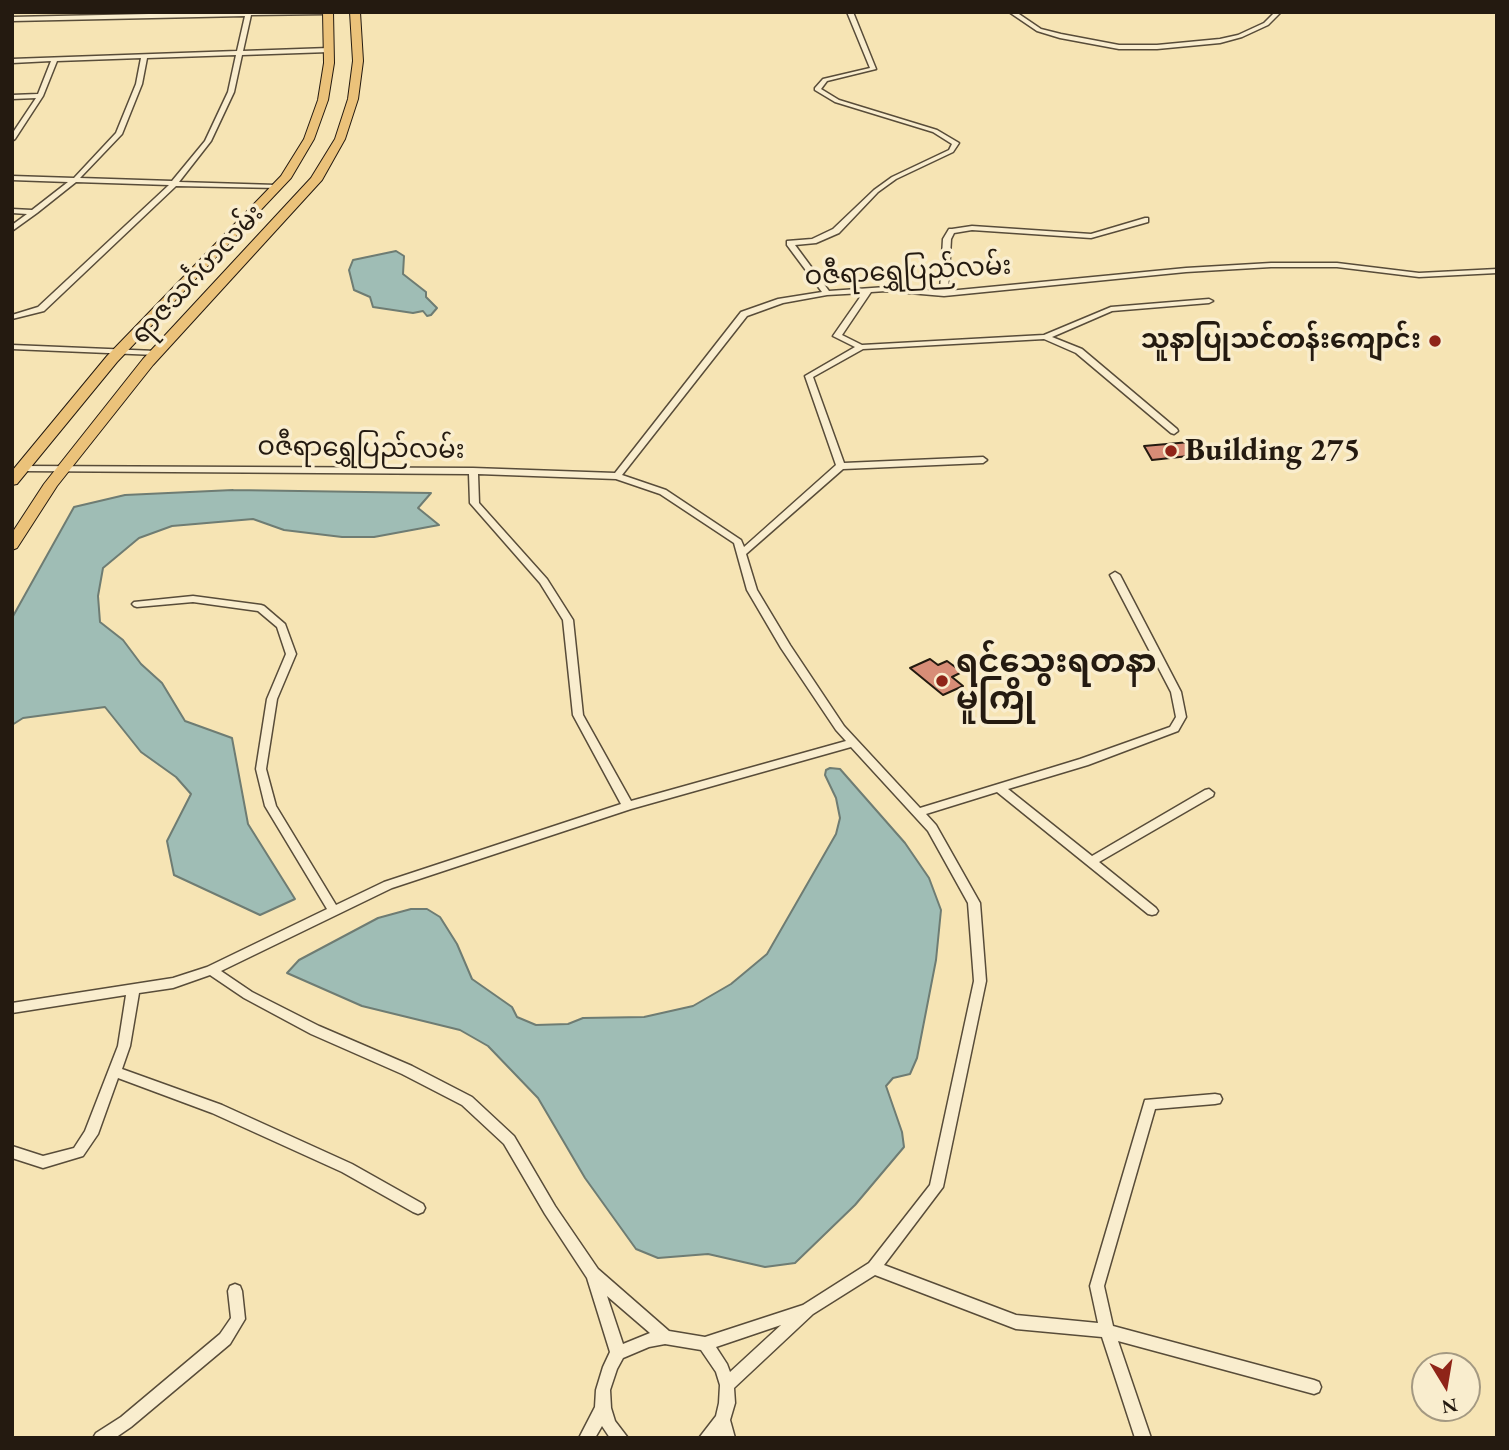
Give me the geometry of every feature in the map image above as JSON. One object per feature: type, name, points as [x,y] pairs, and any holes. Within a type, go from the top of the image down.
[{"type":"main road","name":"ရာဇသင်္ဂဟလမ်း","points":[[12,481],[120,351],[276,187],[309,139],[323,100],[329,50],[328,12]]},
{"type":"main road","name":"ရာဇသင်္ဂဟလမ်း","points":[[12,545],[65,467],[156,353],[322,169],[340,139],[353,99],[358,61],[355,12]]},
{"type":"street","points":[[12,19],[328,12]]},
{"type":"street","points":[[827,292],[790,243],[813,241],[836,231],[876,191],[894,178],[951,151],[956,143],[935,131],[837,101],[817,89],[825,80],[873,69],[874,65],[850,12]]},
{"type":"street","points":[[1012,12],[1030,25],[1060,36],[1119,47],[1157,47],[1220,41],[1256,30],[1278,12]]},
{"type":"street","points":[[12,317],[30,315],[41,309],[174,184],[208,141],[232,92],[248,14]]},
{"type":"street","points":[[12,61],[329,50]]},
{"type":"street","points":[[12,229],[76,179],[119,134],[139,83],[144,57]]},
{"type":"street","points":[[12,139],[40,96],[55,60]]},
{"type":"street","points":[[12,97],[40,96]]},
{"type":"street","points":[[12,178],[276,187]]},
{"type":"street","points":[[12,211],[35,212]]},
{"type":"street","points":[[944,294],[947,239],[952,231],[972,228],[1091,236],[1145,220]]},
{"type":"street","name":"ဝဇီရာရွှေပြည်လမ်း","points":[[23,468],[473,471],[617,476],[744,314],[781,301],[827,292],[869,290],[944,294],[1186,270],[1271,265],[1337,265],[1419,275],[1497,271]]},
{"type":"street","points":[[869,290],[837,336],[861,346],[1045,337],[1111,309],[1209,301]]},
{"type":"street","points":[[1045,337],[1079,351],[1174,431]]},
{"type":"street","points":[[841,466],[809,376],[861,346]]},
{"type":"street","points":[[15,348],[156,353]]},
{"type":"street","points":[[741,554],[841,466],[983,460]]},
{"type":"street","points":[[473,471],[475,503],[544,581],[568,621],[578,715],[628,806]]},
{"type":"street","points":[[617,476],[663,492],[703,516],[738,542],[752,590],[785,646],[840,728],[932,828],[974,903],[980,981],[936,1187],[874,1268],[808,1310],[727,1385]]},
{"type":"street","points":[[918,813],[1174,729],[1181,717],[1176,692],[1115,575]]},
{"type":"street","points":[[137,604],[192,599],[261,608],[282,626],[291,654],[272,699],[261,769],[271,806],[334,911]]},
{"type":"street","points":[[12,1008],[173,983],[211,970],[388,884],[628,806],[853,743]]},
{"type":"street","points":[[999,788],[1152,911]]},
{"type":"street","points":[[1091,862],[1209,793]]},
{"type":"street","points":[[211,970],[248,995],[315,1030],[407,1070],[467,1101],[509,1140],[550,1210],[593,1273],[665,1337]]},
{"type":"street","points":[[12,1152],[43,1162],[78,1152],[91,1134],[124,1046],[133,991]]},
{"type":"street","points":[[114,1071],[217,1109],[347,1168],[418,1208]]},
{"type":"street","points":[[1143,1438],[1107,1331],[1097,1286],[1150,1104],[1215,1099]]},
{"type":"street","points":[[874,1268],[1016,1322],[1107,1331],[1314,1387]]},
{"type":"street","points":[[593,1273],[618,1353],[603,1390],[603,1408],[609,1425],[620,1438]]},
{"type":"street","points":[[101,1438],[126,1422],[225,1339],[238,1318],[235,1292]]},
{"type":"street","points":[[705,1344],[808,1310]]},
{"type":"street","points":[[618,1353],[648,1340],[665,1337],[695,1340],[705,1344],[722,1369],[727,1385],[727,1403],[722,1420],[707,1438]]},
{"type":"street","points":[[587,1438],[603,1408]]},
{"type":"street","points":[[722,1420],[727,1438]]},
{"type":"water","points":[[396,251],[404,256],[403,274],[426,292],[426,297],[437,308],[431,315],[427,316],[423,311],[413,313],[373,307],[370,297],[354,290],[349,270],[353,260]]},
{"type":"water","points":[[233,490],[431,493],[418,508],[439,525],[374,537],[342,537],[284,530],[253,519],[172,526],[139,538],[103,568],[98,596],[100,622],[123,640],[141,664],[162,683],[185,721],[232,738],[248,824],[295,899],[260,915],[174,875],[167,841],[191,794],[176,777],[141,752],[105,707],[23,718],[12,725],[12,618],[74,507],[125,495]]},
{"type":"water","points":[[830,768],[840,769],[905,843],[929,878],[941,910],[936,960],[917,1058],[910,1074],[893,1078],[886,1086],[902,1132],[904,1147],[855,1205],[795,1263],[765,1267],[708,1254],[658,1258],[636,1249],[585,1178],[538,1098],[488,1046],[460,1030],[362,1006],[287,973],[299,960],[378,918],[411,909],[427,909],[440,917],[457,944],[472,979],[512,1007],[517,1017],[536,1025],[568,1024],[583,1018],[644,1017],[693,1006],[731,984],[767,954],[836,834],[840,818],[836,798],[825,775]]},
{"type":"building","name":"Building 275","points":[[1190,442],[1198,455],[1152,460],[1144,446]]},
{"type":"building","name":"ရင်သွေးရတနာ မူကြို","points":[[930,659],[938,665],[947,661],[962,672],[952,677],[963,686],[943,695],[910,668]]},
{"type":"place","name":"သူနာပြုသင်တန်းကျောင်း","points":[[1435,341]]},
{"type":"place","name":"Building 275","points":[[1171,451]]},
{"type":"place","name":"ရင်သွေးရတနာ မူကြို","points":[[942,681]]}]
